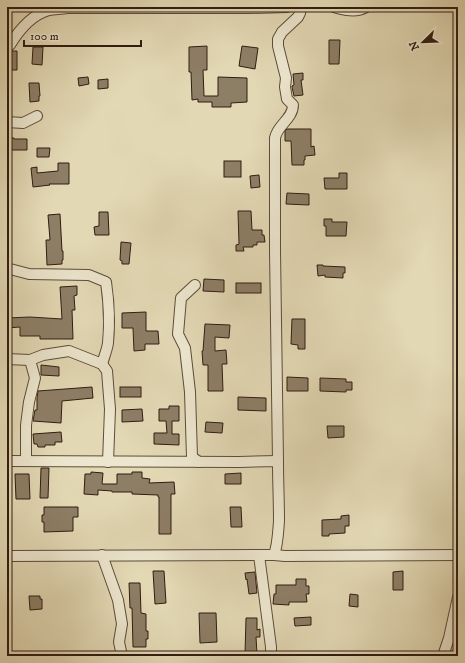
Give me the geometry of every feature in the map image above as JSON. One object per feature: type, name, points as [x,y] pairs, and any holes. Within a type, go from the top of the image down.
[{"type":"street","points":[[7,46],[10,45],[25,24],[37,15],[48,10],[67,8],[287,7]]},
{"type":"street","points":[[274,555],[278,538],[279,506],[275,251],[275,138],[276,133],[292,114],[293,110],[293,105],[287,100],[285,86],[286,78],[278,46],[278,39],[282,32],[298,17],[301,7]]},
{"type":"street","points":[[334,7],[357,11],[366,7]]},
{"type":"street","points":[[7,122],[23,123],[37,116]]},
{"type":"street","points":[[7,270],[10,269],[29,274],[89,275],[106,282],[109,322],[108,344],[102,364]]},
{"type":"street","points":[[195,285],[181,298],[178,334],[185,348],[190,392],[192,457],[199,462]]},
{"type":"street","points":[[7,359],[30,360],[44,355],[69,351],[102,364],[107,371],[110,409],[108,462]]},
{"type":"street","points":[[26,461],[26,425],[35,378],[30,360]]},
{"type":"street","points":[[7,461],[278,461]]},
{"type":"street","points":[[102,555],[118,600],[122,624],[119,642],[122,656]]},
{"type":"street","points":[[259,555],[271,656]]},
{"type":"street","points":[[7,556],[458,555],[458,558]]},
{"type":"street","points":[[443,656],[449,638],[458,597]]},
{"type":"building","points":[[329,40],[340,40],[339,64],[329,64]]},
{"type":"building","points":[[207,46],[207,70],[203,70],[204,96],[218,96],[218,77],[247,78],[247,102],[231,103],[231,107],[212,107],[212,102],[198,102],[198,99],[192,100],[191,72],[189,72],[189,47]]},
{"type":"building","points":[[242,46],[258,48],[255,69],[239,66]]},
{"type":"building","points":[[33,47],[43,47],[42,65],[32,64]]},
{"type":"building","points":[[17,51],[17,70],[7,70],[7,52]]},
{"type":"building","points":[[303,73],[303,80],[301,80],[303,95],[294,96],[292,87],[294,85],[293,74]]},
{"type":"building","points":[[88,77],[89,84],[79,86],[78,78]]},
{"type":"building","points":[[108,79],[108,88],[98,89],[98,80]]},
{"type":"building","points":[[29,83],[39,83],[39,101],[30,102]]},
{"type":"building","points":[[287,129],[311,129],[311,147],[314,146],[315,155],[305,156],[304,165],[292,165],[291,141],[285,141],[285,131]]},
{"type":"building","points":[[8,138],[27,139],[27,150],[8,150]]},
{"type":"building","points":[[37,148],[50,148],[49,157],[37,157]]},
{"type":"building","points":[[224,161],[241,161],[241,177],[224,177]]},
{"type":"building","points":[[58,163],[69,163],[69,184],[49,184],[50,185],[33,187],[31,168],[37,167],[37,173],[58,171]]},
{"type":"building","points":[[339,173],[347,173],[347,189],[325,189],[324,178],[339,178]]},
{"type":"building","points":[[259,175],[260,187],[251,188],[250,176]]},
{"type":"building","points":[[287,193],[309,194],[309,205],[286,204]]},
{"type":"building","points":[[238,211],[251,211],[252,230],[262,230],[262,235],[264,235],[265,242],[257,242],[257,245],[253,245],[253,247],[243,247],[244,251],[236,251],[236,245],[239,244]]},
{"type":"building","points":[[99,212],[108,212],[109,235],[95,235],[94,227],[99,226]]},
{"type":"building","points":[[60,214],[63,251],[62,264],[47,265],[46,240],[50,240],[48,215]]},
{"type":"building","points":[[324,219],[332,219],[332,222],[347,222],[346,236],[326,236]]},
{"type":"building","points":[[121,242],[131,243],[129,264],[122,264],[122,261],[120,260]]},
{"type":"building","points":[[317,265],[345,267],[345,273],[343,273],[343,278],[325,277],[325,275],[318,276]]},
{"type":"building","points":[[204,279],[224,280],[224,292],[203,291]]},
{"type":"building","points":[[236,283],[261,283],[261,293],[236,293]]},
{"type":"building","points":[[77,286],[77,295],[74,296],[75,310],[72,310],[73,339],[40,339],[40,336],[20,336],[20,327],[7,328],[7,318],[30,317],[62,319],[60,287]]},
{"type":"building","points":[[146,312],[146,331],[158,331],[159,344],[145,344],[145,350],[134,351],[133,328],[122,328],[122,313]]},
{"type":"building","points":[[292,319],[305,319],[305,349],[298,349],[298,345],[291,344]]},
{"type":"building","points":[[205,324],[230,325],[229,338],[215,337],[215,351],[226,350],[227,364],[222,364],[223,391],[208,391],[208,365],[203,365],[202,351]]},
{"type":"building","points":[[41,365],[59,367],[59,376],[41,375]]},
{"type":"building","points":[[287,377],[308,378],[308,391],[287,391]]},
{"type":"building","points":[[320,378],[346,379],[346,382],[352,382],[352,390],[346,390],[346,392],[320,391]]},
{"type":"building","points":[[92,387],[93,398],[62,401],[61,423],[33,421],[35,410],[37,410],[38,391]]},
{"type":"building","points":[[120,387],[141,387],[141,397],[120,397]]},
{"type":"building","points":[[238,397],[266,398],[266,411],[238,410]]},
{"type":"building","points":[[169,406],[179,406],[179,421],[172,421],[172,434],[179,434],[179,445],[154,444],[154,433],[167,433],[166,421],[159,421],[159,409],[169,409]]},
{"type":"building","points":[[142,409],[143,421],[122,422],[122,410]]},
{"type":"building","points":[[206,422],[223,423],[222,433],[205,432]]},
{"type":"building","points":[[327,426],[344,426],[344,437],[328,438]]},
{"type":"building","points":[[61,432],[62,442],[55,442],[55,445],[45,445],[45,447],[38,447],[37,444],[34,444],[33,434]]},
{"type":"building","points":[[41,468],[49,468],[48,498],[40,498]]},
{"type":"building","points":[[91,472],[103,473],[102,484],[117,484],[117,474],[132,474],[132,472],[142,472],[142,478],[150,479],[149,483],[174,482],[175,494],[171,494],[171,534],[159,534],[158,495],[98,490],[98,495],[84,494],[85,474],[91,474]]},
{"type":"building","points":[[241,473],[241,484],[225,484],[225,474]]},
{"type":"building","points":[[15,474],[29,474],[30,499],[16,499]]},
{"type":"building","points":[[44,507],[78,507],[78,517],[73,517],[73,531],[44,532],[42,515],[44,515]]},
{"type":"building","points":[[230,507],[241,507],[242,527],[231,527]]},
{"type":"building","points":[[349,515],[349,526],[345,526],[345,533],[322,536],[322,520],[341,519],[341,516]]},
{"type":"building","points":[[153,571],[164,571],[166,603],[155,604]]},
{"type":"building","points":[[403,571],[403,590],[393,590],[393,572]]},
{"type":"building","points":[[255,572],[257,593],[249,594],[245,573]]},
{"type":"building","points":[[296,579],[306,579],[306,586],[309,586],[309,594],[306,594],[307,602],[289,602],[289,605],[273,604],[274,594],[276,594],[276,585],[296,585]]},
{"type":"building","points":[[129,583],[140,583],[141,613],[146,614],[146,631],[148,631],[146,647],[133,647],[132,608],[130,608]]},
{"type":"building","points":[[350,594],[358,595],[358,607],[349,606]]},
{"type":"building","points":[[29,596],[40,596],[40,599],[42,599],[42,609],[30,610]]},
{"type":"building","points":[[199,613],[216,613],[217,642],[200,643]]},
{"type":"building","points":[[311,617],[311,625],[295,626],[294,618]]},
{"type":"building","points":[[246,618],[257,618],[257,630],[260,629],[260,637],[256,637],[257,654],[245,655]]}]
